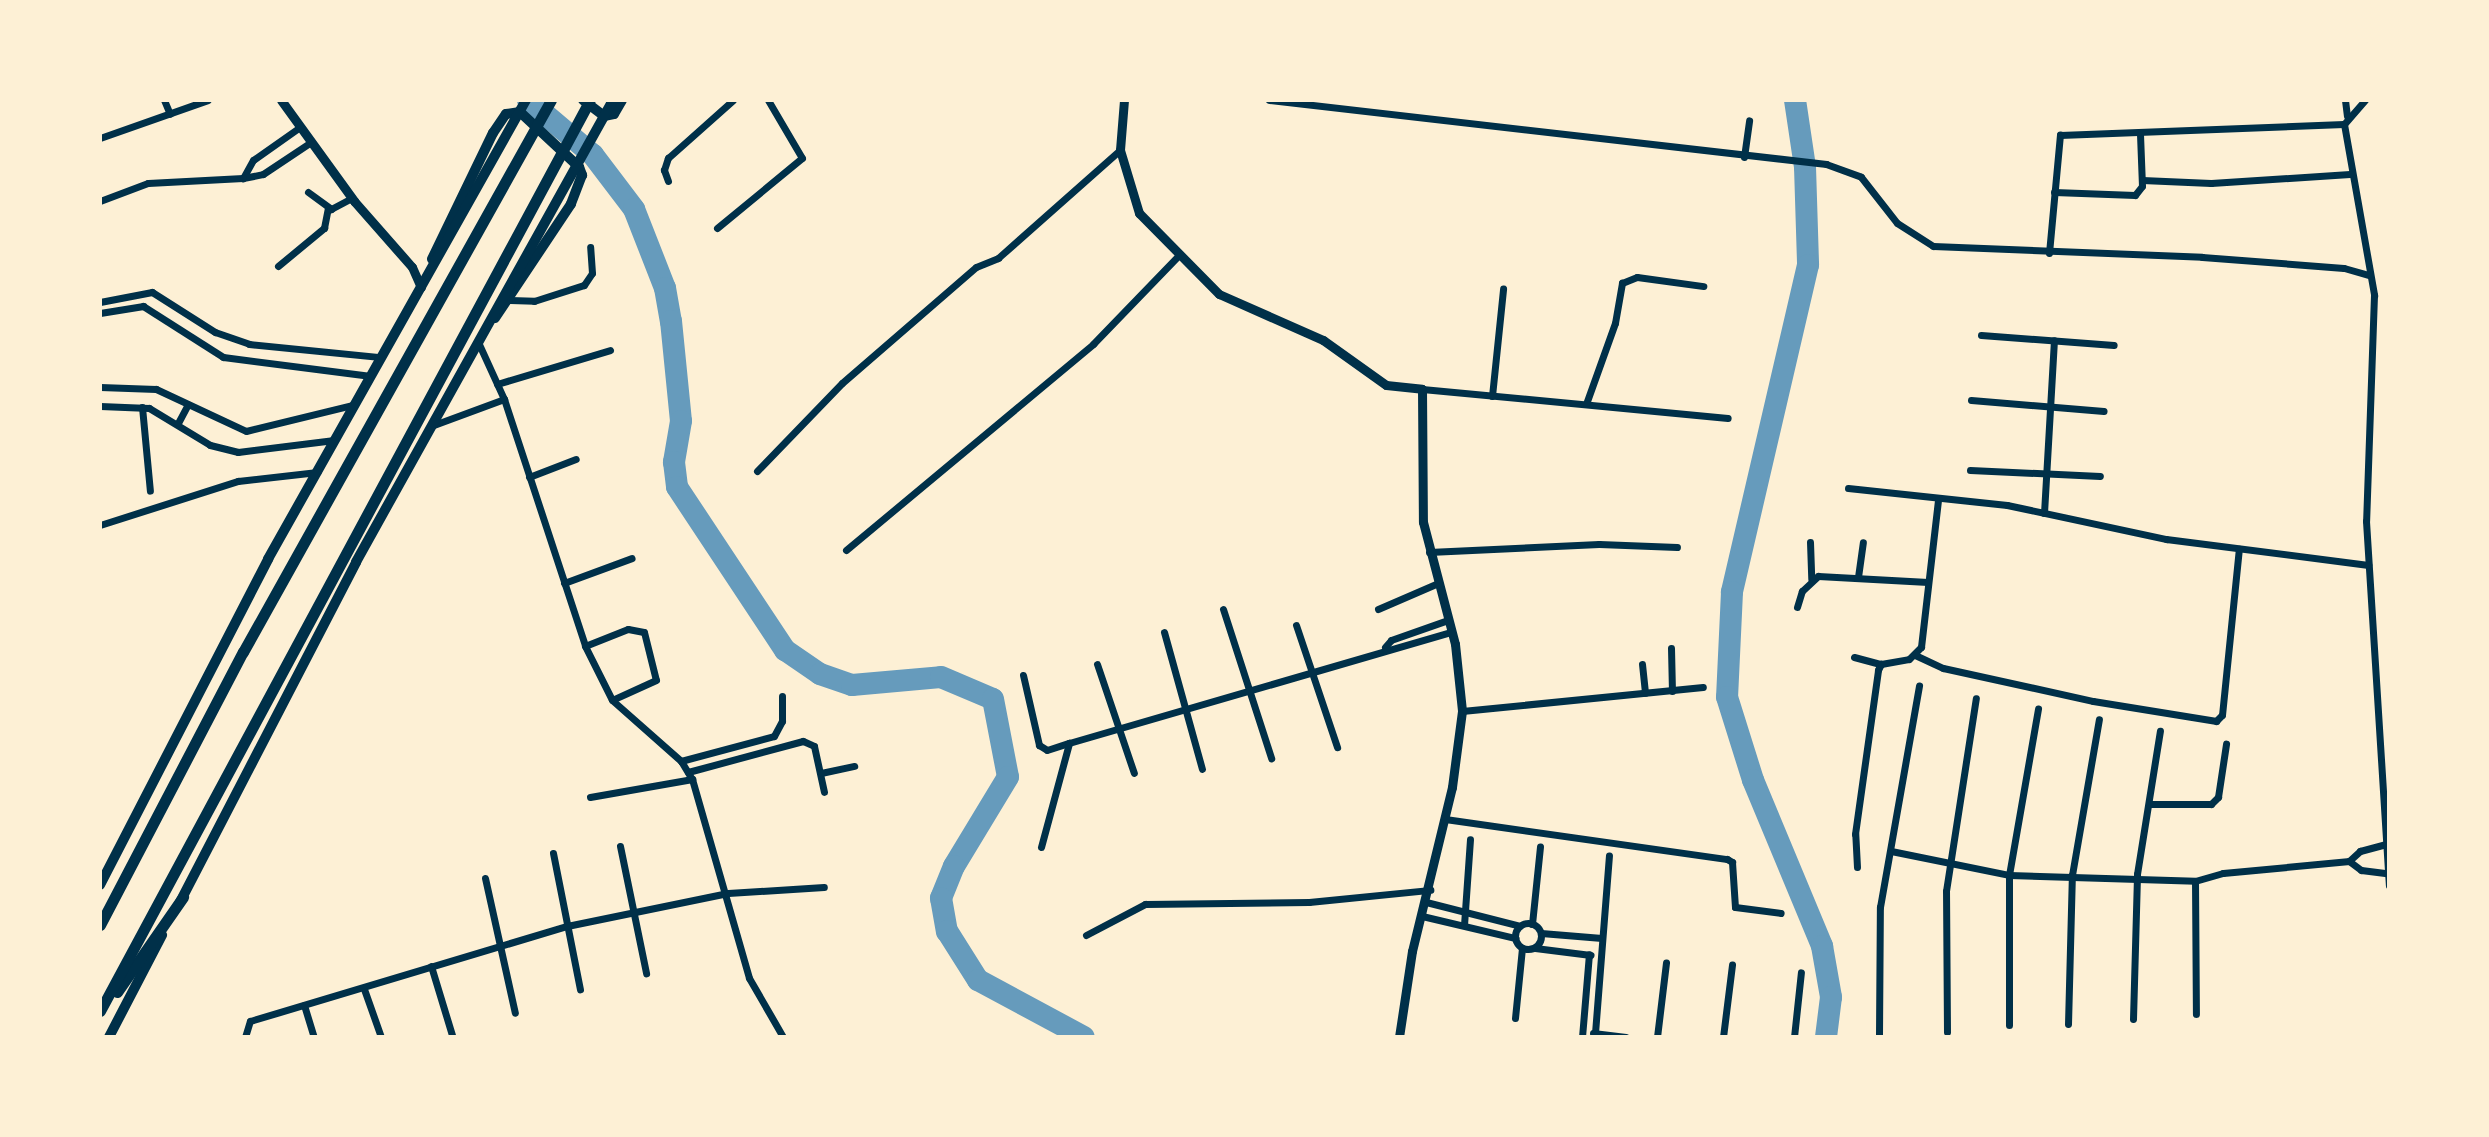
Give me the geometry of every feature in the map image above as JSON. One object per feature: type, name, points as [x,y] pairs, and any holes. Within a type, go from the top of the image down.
[{"type":"main road","points":[[100,885],[334,440],[526,100]]},
{"type":"main road","points":[[100,925],[243,652],[551,100]]},
{"type":"main road","points":[[583,100],[604,116],[614,114],[622,100]]},
{"type":"main road","points":[[100,1013],[590,100]]},
{"type":"main road","points":[[109,1037],[430,426],[613,100]]},
{"type":"main road","points":[[430,270],[435,245],[493,133],[506,114],[520,112],[582,175],[571,204],[510,300],[479,337]]},
{"type":"main road","points":[[100,1013],[183,897]]},
{"type":"street","points":[[164,100],[170,114]]},
{"type":"street","points":[[100,138],[208,100]]},
{"type":"street","points":[[281,100],[352,198],[412,267],[421,287]]},
{"type":"street","points":[[668,181],[664,170],[668,158],[733,100]]},
{"type":"street","points":[[717,228],[802,158],[768,100]]},
{"type":"street","points":[[1124,100],[1120,150],[1139,213],[1227,300],[1323,340],[1386,385],[1728,418]]},
{"type":"street","points":[[1269,100],[1744,157],[1826,164],[1861,177],[1897,223],[1933,246],[2202,257],[2344,268],[2369,275]]},
{"type":"street","points":[[2345,100],[2350,174],[2374,295],[2365,481],[2389,885]]},
{"type":"street","points":[[2049,253],[2060,135],[2346,120],[2365,100]]},
{"type":"street","points":[[1744,157],[1749,120]]},
{"type":"street","points":[[243,178],[253,160],[300,127]]},
{"type":"street","points":[[2054,192],[2135,195],[2142,180],[2140,133]]},
{"type":"street","points":[[100,201],[148,183],[243,178],[263,174],[311,142]]},
{"type":"street","points":[[757,471],[842,383],[976,267],[998,258],[1120,150]]},
{"type":"street","points":[[2142,180],[2211,183],[2350,174]]},
{"type":"street","points":[[308,192],[328,208]]},
{"type":"street","points":[[328,208],[352,198]]},
{"type":"street","points":[[278,266],[324,228],[328,208]]},
{"type":"street","points":[[510,300],[534,301],[584,285],[592,273],[590,247]]},
{"type":"street","points":[[846,550],[1093,344],[1179,255]]},
{"type":"street","points":[[1586,404],[1615,323],[1622,283],[1637,277],[1703,286]]},
{"type":"street","points":[[1492,396],[1503,289]]},
{"type":"street","points":[[100,302],[152,292],[215,332],[266,346],[380,357]]},
{"type":"street","points":[[110,299],[113,310]]},
{"type":"street","points":[[100,313],[143,306],[223,357],[264,365],[371,376]]},
{"type":"street","points":[[1981,335],[2114,345]]},
{"type":"street","points":[[479,337],[504,399],[585,646],[612,700],[681,761],[690,776],[728,893],[749,978],[783,1037]]},
{"type":"street","points":[[2044,513],[2054,340]]},
{"type":"street","points":[[264,365],[266,346]]},
{"type":"street","points":[[497,384],[610,350]]},
{"type":"street","points":[[100,387],[156,389],[246,431],[282,425],[353,405]]},
{"type":"street","points":[[1399,1037],[1422,916],[1445,819],[1462,711],[1451,632],[1427,553],[1422,389]]},
{"type":"street","points":[[430,426],[504,399]]},
{"type":"street","points":[[1971,400],[2104,411]]},
{"type":"street","points":[[178,423],[188,404]]},
{"type":"street","points":[[100,406],[142,407],[178,423],[222,449],[256,452],[283,445],[334,440]]},
{"type":"street","points":[[142,407],[150,491]]},
{"type":"street","points":[[282,425],[283,445]]},
{"type":"street","points":[[529,477],[576,459]]},
{"type":"street","points":[[1970,470],[2100,476]]},
{"type":"street","points":[[100,525],[238,481],[317,472]]},
{"type":"street","points":[[1848,488],[2044,513],[2239,549],[2368,565]]},
{"type":"street","points":[[1854,657],[1881,664],[1915,655],[1921,647],[1938,499]]},
{"type":"street","points":[[1797,607],[1811,579],[1810,542]]},
{"type":"street","points":[[1858,577],[1863,542]]},
{"type":"street","points":[[1427,553],[1599,544],[1677,547]]},
{"type":"street","points":[[1915,655],[1943,668],[2093,701],[2216,721],[2222,715],[2239,549]]},
{"type":"street","points":[[564,583],[632,558]]},
{"type":"street","points":[[1811,579],[1858,577],[1928,582]]},
{"type":"street","points":[[1378,609],[1436,584]]},
{"type":"street","points":[[1223,609],[1271,758]]},
{"type":"street","points":[[1023,675],[1039,745],[1047,750],[1121,731],[1312,673],[1448,620]]},
{"type":"street","points":[[1296,625],[1337,747]]},
{"type":"street","points":[[585,646],[628,629],[644,632],[656,680],[612,700]]},
{"type":"street","points":[[1164,632],[1202,769]]},
{"type":"street","points":[[1385,647],[1451,632]]},
{"type":"street","points":[[1671,648],[1672,691]]},
{"type":"street","points":[[1097,664],[1134,773]]},
{"type":"street","points":[[1642,664],[1645,693]]},
{"type":"street","points":[[1857,867],[1855,834],[1881,664]]},
{"type":"street","points":[[1879,1035],[1880,907],[1919,685]]},
{"type":"street","points":[[1462,711],[1703,687]]},
{"type":"street","points":[[681,761],[774,736],[782,721],[782,696]]},
{"type":"street","points":[[1947,1032],[1946,891],[1976,698]]},
{"type":"street","points":[[2009,1025],[2009,875],[2038,708]]},
{"type":"street","points":[[2068,1024],[2072,875],[2099,719]]},
{"type":"street","points":[[2133,1019],[2137,880],[2160,731]]},
{"type":"street","points":[[590,797],[690,776],[803,741],[814,746],[824,792]]},
{"type":"street","points":[[1041,847],[1069,743]]},
{"type":"street","points":[[2149,804],[2211,804],[2218,797],[2226,744]]},
{"type":"street","points":[[821,773],[854,766]]},
{"type":"street","points":[[1445,819],[1727,859],[1732,862],[1735,907],[1747,913],[1781,913]]},
{"type":"street","points":[[1464,925],[1470,839]]},
{"type":"street","points":[[1891,851],[2009,875],[2195,881],[2223,873],[2349,861],[2360,851],[2387,843]]},
{"type":"street","points":[[620,846],[646,973]]},
{"type":"street","points":[[1532,924],[1540,846]]},
{"type":"street","points":[[553,853],[580,989]]},
{"type":"street","points":[[1595,1033],[1609,856]]},
{"type":"street","points":[[2349,861],[2361,870],[2387,873]]},
{"type":"street","points":[[485,878],[503,947],[515,1013]]},
{"type":"street","points":[[2195,881],[2196,1014]]},
{"type":"street","points":[[245,1037],[250,1021],[567,926],[728,893],[824,887]]},
{"type":"street","points":[[1086,935],[1145,904],[1309,902],[1430,890]]},
{"type":"street","points":[[1426,902],[1520,926],[1532,924]]},
{"type":"street","points":[[1422,916],[1515,938],[1522,948],[1515,1018]]},
{"type":"street","points":[[1532,924],[1541,933],[1602,938]]},
{"type":"street","points":[[1515,938],[1520,926]]},
{"type":"street","points":[[1534,948],[1541,933]]},
{"type":"street","points":[[1522,948],[1601,956]]},
{"type":"street","points":[[1589,954],[1583,1034],[1626,1037]]},
{"type":"street","points":[[1657,1037],[1666,963]]},
{"type":"street","points":[[1723,1037],[1732,965]]},
{"type":"street","points":[[431,966],[452,1035]]},
{"type":"street","points":[[1794,1037],[1801,972]]},
{"type":"street","points":[[364,989],[381,1037]]},
{"type":"street","points":[[304,1005],[314,1037]]},
{"type":"waterway","points":[[528,100],[593,155],[634,209],[665,288],[671,321],[681,421],[674,462],[677,487],[785,650],[820,674],[852,685],[941,677],[993,699],[1008,777],[954,866],[941,898],[947,931],[978,980],[1084,1037]]},
{"type":"waterway","points":[[1795,100],[1805,167],[1808,265],[1732,592],[1727,697],[1753,780],[1822,946],[1831,997],[1826,1037]]}]
